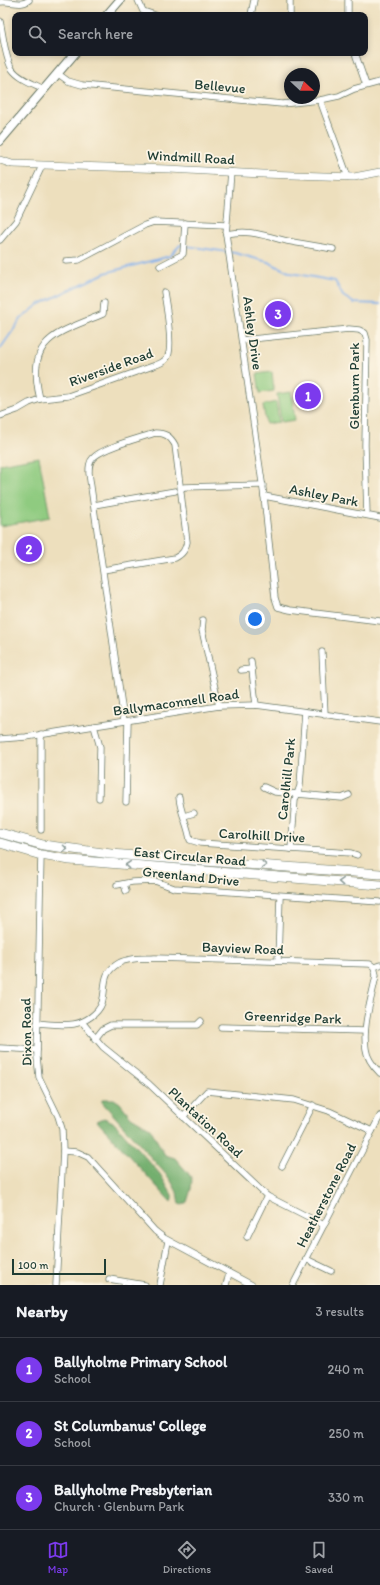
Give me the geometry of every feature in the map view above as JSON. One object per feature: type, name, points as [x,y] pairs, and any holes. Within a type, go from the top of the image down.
[{"type":"highway","name":"East Circular Road","points":[[0,833],[43,845],[111,854],[380,874]]},
{"type":"highway","name":"East Circular Road","points":[[0,843],[41,855],[98,862],[380,885]]},
{"type":"main road","points":[[110,12],[120,0]]},
{"type":"main road","points":[[0,141],[72,56]]},
{"type":"street","points":[[0,2],[5,1],[21,4],[29,0]]},
{"type":"street","points":[[138,0],[143,11],[146,12]]},
{"type":"street","points":[[252,12],[254,0]]},
{"type":"street","points":[[290,0],[290,12]]},
{"type":"street","points":[[348,0],[348,12]]},
{"type":"street","points":[[0,21],[8,60],[12,70],[44,89]]},
{"type":"street","points":[[356,56],[366,86]]},
{"type":"street","name":"Bellevue","points":[[57,74],[68,81],[82,85],[284,104]]},
{"type":"street","name":"Bellevue","points":[[320,100],[339,96],[380,82]]},
{"type":"street","points":[[320,100],[348,177]]},
{"type":"street","name":"Windmill Road","points":[[0,160],[12,164],[42,166],[153,168],[348,177],[380,173]]},
{"type":"street","points":[[0,240],[16,221],[42,166]]},
{"type":"street","name":"Ashley Drive","points":[[231,172],[226,234],[263,485],[275,598],[278,607],[290,610],[380,621]]},
{"type":"street","points":[[66,261],[79,260],[145,225],[154,222],[226,225]]},
{"type":"street","points":[[160,266],[183,254],[184,223]]},
{"type":"street","points":[[226,234],[241,231],[258,233],[286,241],[333,249]]},
{"type":"street","name":"Riverside Road","points":[[0,416],[17,410],[29,402],[40,399],[68,396],[166,360],[170,354],[170,336],[164,292]]},
{"type":"street","points":[[40,399],[36,383],[36,368],[41,348],[47,341],[58,334],[103,314],[104,303]]},
{"type":"street","name":"Glenburn Park","points":[[242,340],[349,329],[359,330],[365,333],[367,340],[365,445],[367,515]]},
{"type":"street","points":[[103,570],[175,558],[185,551],[187,542],[175,445],[171,438],[163,433],[155,433],[99,452],[92,459],[89,466],[103,570],[126,721],[126,802]]},
{"type":"street","points":[[181,489],[184,487],[263,485]]},
{"type":"street","points":[[94,505],[175,491]]},
{"type":"street","name":"Ashley Park","points":[[264,496],[380,518]]},
{"type":"street","points":[[203,620],[202,630],[219,706]]},
{"type":"street","points":[[322,652],[325,715]]},
{"type":"street","points":[[251,661],[256,705]]},
{"type":"street","points":[[241,670],[252,669]]},
{"type":"street","name":"Ballymaconnell Road","points":[[0,739],[42,734],[219,706],[256,705],[380,722]]},
{"type":"street","name":"Carolhill Park","points":[[291,848],[295,800],[300,786],[304,712]]},
{"type":"street","points":[[94,726],[100,747],[98,798]]},
{"type":"street","points":[[41,830],[42,734]]},
{"type":"street","points":[[264,787],[276,792],[342,798],[348,795]]},
{"type":"street","name":"Carolhill Drive","points":[[179,797],[180,805],[189,828],[190,840],[200,843],[352,852],[357,854]]},
{"type":"street","points":[[184,816],[194,813]]},
{"type":"street","name":"Dixon Road","points":[[43,845],[41,855],[37,1050],[39,1077],[58,1116],[62,1128],[63,1151],[56,1285]]},
{"type":"street","name":"Greenland Drive","points":[[126,890],[120,884],[155,881],[174,888],[380,902]]},
{"type":"street","points":[[278,961],[280,896]]},
{"type":"street","name":"Bayview Road","points":[[82,1022],[94,1014],[102,1003],[104,982],[108,974],[121,962],[156,958],[370,964],[374,967],[380,966]]},
{"type":"street","points":[[374,967],[376,975],[365,1031],[366,1050],[373,1066],[380,1073]]},
{"type":"street","points":[[95,1039],[103,1029],[111,1025],[197,1025],[201,1021]]},
{"type":"street","points":[[37,1023],[73,1024],[82,1022]]},
{"type":"street","name":"Plantation Road","points":[[82,1022],[103,1047],[149,1084],[267,1196],[324,1225]]},
{"type":"street","name":"Greenridge Park","points":[[221,1027],[365,1031]]},
{"type":"street","points":[[0,1048],[37,1050]]},
{"type":"street","points":[[183,1117],[207,1091],[294,1100],[314,1105],[372,1131]]},
{"type":"street","points":[[282,1166],[314,1105]]},
{"type":"street","name":"Heatherstone Road","points":[[293,1285],[380,1116]]},
{"type":"street","points":[[63,1151],[77,1152],[88,1157],[155,1231],[168,1241],[252,1285]]},
{"type":"street","points":[[247,1237],[267,1196]]},
{"type":"street","points":[[160,1285],[168,1241]]},
{"type":"street","points":[[306,1259],[331,1271]]},
{"type":"street","points":[[226,1285],[228,1273]]},
{"type":"street","points":[[109,1279],[145,1285]]},
{"type":"green space","points":[[272,372],[274,391],[260,393],[257,374]]},
{"type":"green space","points":[[291,392],[295,420],[281,422],[277,394]]},
{"type":"green space","points":[[276,402],[279,422],[266,424],[263,405]]},
{"type":"green space","points":[[39,457],[50,517],[0,526],[0,464]]},
{"type":"green space","points":[[102,1099],[114,1099],[120,1103],[131,1117],[150,1128],[165,1155],[175,1158],[188,1173],[192,1179],[187,1202],[182,1205],[179,1204],[177,1192],[170,1179],[102,1102]]},
{"type":"green space","points":[[104,1118],[113,1122],[118,1127],[160,1174],[172,1195],[171,1202],[97,1121]]},
{"type":"waterway","points":[[0,349],[21,319],[38,305],[105,273],[170,256],[180,245],[235,253],[268,262],[291,273],[335,281],[343,296],[354,303],[380,304]]},
{"type":"place","name":"Ballyholme Presbyterian","points":[[278,314]]},
{"type":"place","name":"Ballyholme Primary School","points":[[308,396]]},
{"type":"place","name":"St Columbanus' College","points":[[29,549]]}]
